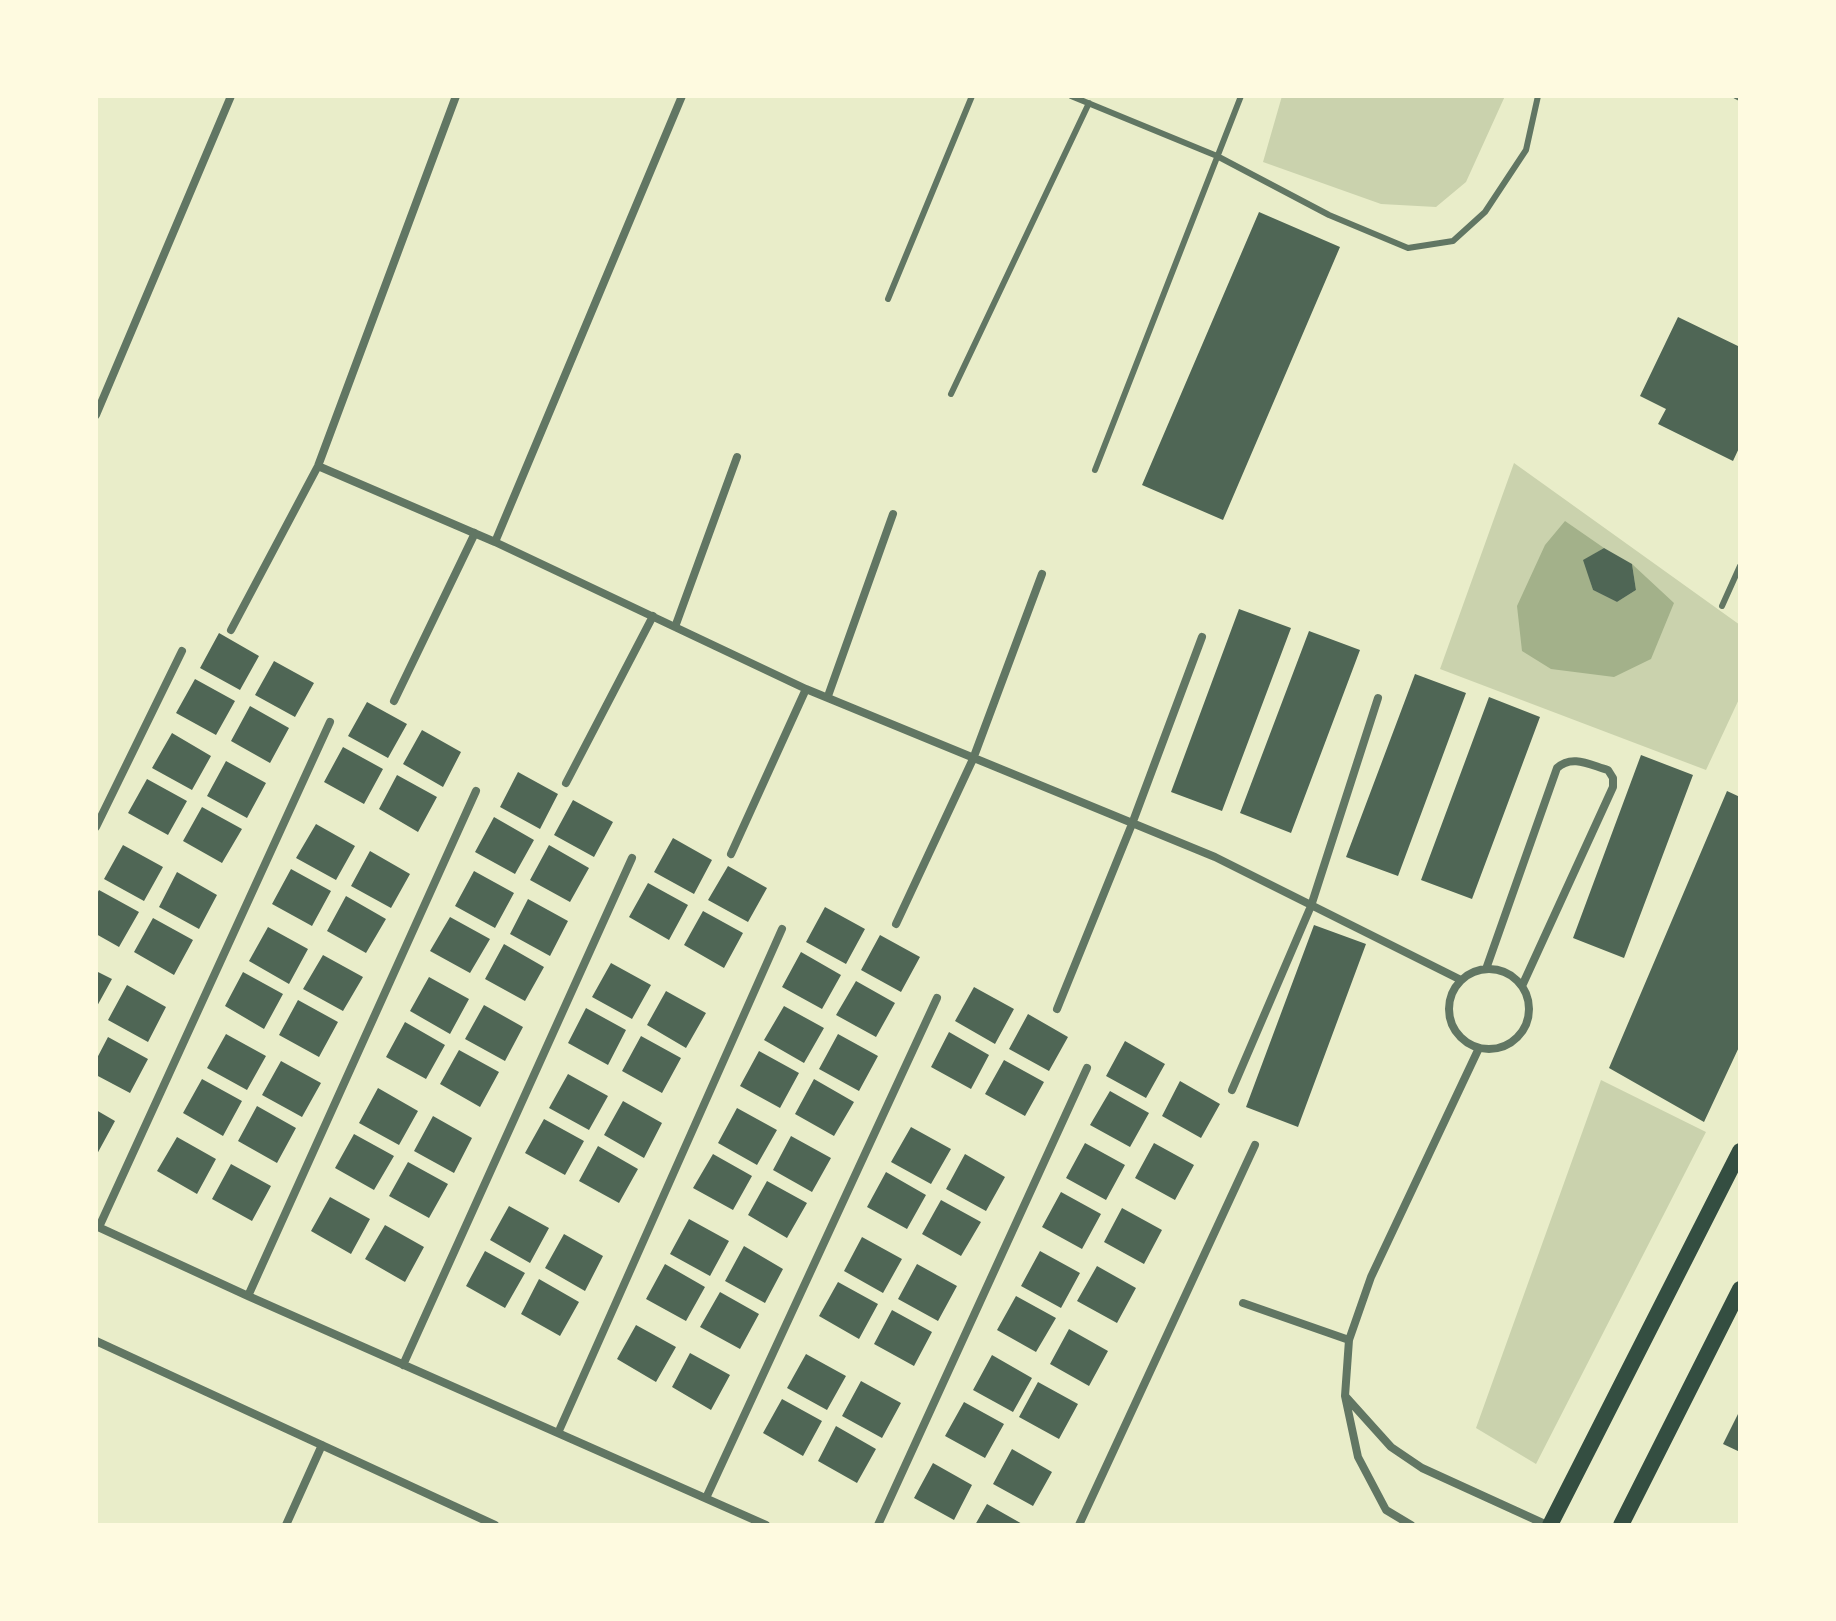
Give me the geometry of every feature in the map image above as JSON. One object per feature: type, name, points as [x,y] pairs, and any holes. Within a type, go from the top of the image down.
[{"type":"main road","points":[[1549,1525],[1740,1151]]},
{"type":"main road","points":[[1621,1525],[1740,1289]]},
{"type":"street","points":[[96,415],[231,96]]},
{"type":"street","points":[[231,630],[318,466],[456,96]]},
{"type":"street","points":[[495,542],[682,96]]},
{"type":"street","points":[[675,627],[737,457]]},
{"type":"street","points":[[318,466],[495,542],[806,689],[1215,857],[1461,980]]},
{"type":"street","points":[[828,696],[893,514]]},
{"type":"street","points":[[394,701],[475,533]]},
{"type":"street","points":[[896,924],[973,759],[1042,574]]},
{"type":"street","points":[[566,783],[653,616]]},
{"type":"street","points":[[1057,1009],[1132,824],[1202,637]]},
{"type":"street","points":[[96,827],[182,651]]},
{"type":"street","points":[[731,854],[806,689]]},
{"type":"street","points":[[1232,1090],[1311,906],[1378,698]]},
{"type":"street","points":[[330,722],[97,1227],[766,1525]]},
{"type":"street","points":[[1486,969],[1557,768],[1564,761],[1574,760],[1608,770],[1613,778],[1613,787],[1522,986]]},
{"type":"street","points":[[248,1296],[476,791]]},
{"type":"street","points":[[403,1365],[632,858]]},
{"type":"street","points":[[558,1433],[782,929]]},
{"type":"street","points":[[1486,969],[1500,970],[1522,986],[1530,1013],[1526,1027],[1518,1038],[1493,1050],[1466,1043],[1456,1033],[1450,1020],[1449,1006],[1461,980],[1486,969]]},
{"type":"street","points":[[706,1498],[937,998]]},
{"type":"street","points":[[1411,1525],[1386,1510],[1358,1457],[1345,1396],[1349,1340],[1371,1277],[1479,1048]]},
{"type":"street","points":[[878,1525],[1087,1068]]},
{"type":"street","points":[[1079,1525],[1255,1145]]},
{"type":"street","points":[[1243,1303],[1349,1340]]},
{"type":"street","points":[[96,1342],[495,1525]]},
{"type":"street","points":[[1345,1396],[1391,1447],[1422,1468],[1549,1525]]},
{"type":"street","points":[[286,1525],[322,1445]]},
{"type":"lane","points":[[888,299],[972,96]]},
{"type":"lane","points":[[1071,96],[1217,156],[1329,215],[1408,248],[1453,241],[1485,212],[1526,150],[1538,96]]},
{"type":"lane","points":[[1095,470],[1241,96]]},
{"type":"lane","points":[[951,394],[1089,103]]},
{"type":"lane","points":[[1722,606],[1740,566]]},
{"type":"shaded area","points":[[1282,96],[1505,96],[1466,182],[1436,207],[1381,204],[1263,162]]},
{"type":"shaded area","points":[[1514,463],[1740,625],[1740,697],[1706,770],[1440,669]]},
{"type":"shaded area","points":[[1565,521],[1604,548],[1584,560],[1593,590],[1617,602],[1636,590],[1632,564],[1674,603],[1651,659],[1614,677],[1551,669],[1522,651],[1517,606],[1545,545]]},
{"type":"shaded area","points":[[1601,1080],[1706,1132],[1536,1464],[1476,1428]]},
{"type":"building","points":[[1259,212],[1340,247],[1223,520],[1142,485]]},
{"type":"building","points":[[1678,317],[1740,347],[1740,446],[1733,461],[1658,424],[1666,409],[1640,396]]},
{"type":"building","points":[[1604,548],[1632,564],[1636,590],[1617,602],[1593,590],[1583,560]]},
{"type":"building","points":[[1239,609],[1291,628],[1222,811],[1171,792]]},
{"type":"building","points":[[1309,631],[1360,650],[1291,833],[1240,813]]},
{"type":"building","points":[[219,633],[259,656],[240,690],[200,668]]},
{"type":"building","points":[[274,661],[314,683],[295,717],[255,695]]},
{"type":"building","points":[[1415,674],[1466,693],[1398,876],[1346,857]]},
{"type":"building","points":[[195,679],[235,701],[216,735],[176,713]]},
{"type":"building","points":[[1489,697],[1540,717],[1472,899],[1421,880]]},
{"type":"building","points":[[367,702],[407,724],[388,758],[348,736]]},
{"type":"building","points":[[250,706],[289,728],[270,763],[231,741]]},
{"type":"building","points":[[422,730],[461,752],[443,787],[403,764]]},
{"type":"building","points":[[172,733],[211,756],[192,790],[152,768]]},
{"type":"building","points":[[343,747],[383,769],[364,804],[324,782]]},
{"type":"building","points":[[1641,755],[1693,775],[1624,958],[1573,938]]},
{"type":"building","points":[[226,761],[266,783],[247,818],[207,796]]},
{"type":"building","points":[[518,772],[558,794],[540,829],[500,807]]},
{"type":"building","points":[[397,775],[437,797],[418,832],[379,809]]},
{"type":"building","points":[[147,779],[187,801],[168,835],[128,813]]},
{"type":"building","points":[[1727,791],[1740,797],[1740,1045],[1704,1122],[1609,1068]]},
{"type":"building","points":[[573,800],[613,822],[594,857],[554,835]]},
{"type":"building","points":[[202,807],[242,829],[222,863],[183,841]]},
{"type":"building","points":[[494,817],[534,840],[515,874],[475,852]]},
{"type":"building","points":[[316,824],[355,846],[336,880],[296,858]]},
{"type":"building","points":[[673,838],[712,860],[694,894],[654,872]]},
{"type":"building","points":[[123,845],[163,867],[144,901],[104,879]]},
{"type":"building","points":[[549,845],[589,868],[570,902],[530,880]]},
{"type":"building","points":[[370,851],[410,874],[391,908],[351,886]]},
{"type":"building","points":[[728,866],[767,888],[748,922],[708,900]]},
{"type":"building","points":[[291,869],[331,891],[312,926],[272,904]]},
{"type":"building","points":[[474,871],[514,893],[495,928],[455,906]]},
{"type":"building","points":[[177,872],[217,895],[199,929],[159,907]]},
{"type":"building","points":[[648,883],[688,905],[669,940],[629,917]]},
{"type":"building","points":[[99,890],[139,912],[119,947],[96,934],[96,895]]},
{"type":"building","points":[[346,896],[386,919],[366,953],[327,931]]},
{"type":"building","points":[[528,899],[568,921],[550,956],[510,934]]},
{"type":"building","points":[[825,907],[865,929],[846,964],[806,942]]},
{"type":"building","points":[[703,911],[743,933],[724,968],[684,945]]},
{"type":"building","points":[[450,917],[490,939],[470,973],[430,951]]},
{"type":"building","points":[[153,918],[193,940],[174,975],[134,952]]},
{"type":"building","points":[[1314,925],[1366,944],[1298,1127],[1246,1107]]},
{"type":"building","points":[[268,927],[308,949],[289,984],[249,961]]},
{"type":"building","points":[[880,935],[920,957],[901,992],[861,970]]},
{"type":"building","points":[[504,944],[544,967],[525,1001],[485,979]]},
{"type":"building","points":[[801,952],[841,975],[822,1009],[782,987]]},
{"type":"building","points":[[323,955],[363,977],[343,1011],[303,989]]},
{"type":"building","points":[[611,963],[651,985],[632,1019],[592,997]]},
{"type":"building","points":[[96,971],[112,979],[96,1008]]},
{"type":"building","points":[[243,972],[283,994],[264,1029],[225,1006]]},
{"type":"building","points":[[429,977],[469,999],[450,1034],[410,1011]]},
{"type":"building","points":[[856,981],[895,1003],[876,1037],[836,1015]]},
{"type":"building","points":[[127,985],[166,1007],[148,1042],[108,1020]]},
{"type":"building","points":[[974,987],[1014,1009],[995,1044],[955,1021]]},
{"type":"building","points":[[666,991],[706,1013],[686,1048],[647,1025]]},
{"type":"building","points":[[298,1000],[338,1022],[319,1057],[279,1035]]},
{"type":"building","points":[[484,1005],[523,1027],[505,1061],[465,1039]]},
{"type":"building","points":[[784,1006],[824,1028],[804,1063],[764,1040]]},
{"type":"building","points":[[586,1008],[626,1030],[608,1065],[568,1043]]},
{"type":"building","points":[[1028,1014],[1068,1037],[1049,1071],[1009,1049]]},
{"type":"building","points":[[405,1022],[445,1045],[426,1079],[386,1057]]},
{"type":"building","points":[[949,1032],[989,1055],[971,1089],[931,1067]]},
{"type":"building","points":[[226,1034],[266,1056],[247,1090],[207,1068]]},
{"type":"building","points":[[838,1034],[878,1056],[859,1091],[819,1069]]},
{"type":"building","points":[[641,1036],[681,1058],[662,1093],[622,1071]]},
{"type":"building","points":[[108,1037],[148,1059],[130,1093],[96,1075],[96,1060]]},
{"type":"building","points":[[1125,1041],[1165,1064],[1146,1098],[1106,1076]]},
{"type":"building","points":[[459,1050],[499,1072],[480,1107],[440,1084]]},
{"type":"building","points":[[759,1051],[799,1073],[780,1108],[740,1086]]},
{"type":"building","points":[[1004,1060],[1044,1082],[1025,1116],[985,1094]]},
{"type":"building","points":[[281,1061],[321,1083],[302,1117],[262,1095]]},
{"type":"building","points":[[568,1074],[608,1096],[589,1130],[549,1108]]},
{"type":"building","points":[[202,1079],[242,1101],[223,1136],[183,1113]]},
{"type":"building","points":[[814,1079],[854,1102],[834,1136],[795,1114]]},
{"type":"building","points":[[1180,1081],[1220,1104],[1201,1138],[1162,1116]]},
{"type":"building","points":[[378,1088],[418,1111],[399,1145],[359,1123]]},
{"type":"building","points":[[1110,1091],[1149,1113],[1130,1147],[1090,1125]]},
{"type":"building","points":[[623,1101],[662,1123],[644,1158],[604,1135]]},
{"type":"building","points":[[257,1106],[296,1128],[277,1163],[238,1141]]},
{"type":"building","points":[[737,1108],[777,1130],[757,1165],[718,1143]]},
{"type":"building","points":[[96,1110],[115,1121],[96,1156]]},
{"type":"building","points":[[433,1116],[472,1138],[454,1173],[414,1151]]},
{"type":"building","points":[[544,1119],[584,1141],[565,1175],[525,1153]]},
{"type":"building","points":[[911,1127],[951,1149],[931,1184],[891,1162]]},
{"type":"building","points":[[354,1134],[394,1156],[374,1190],[335,1168]]},
{"type":"building","points":[[791,1136],[831,1158],[812,1192],[773,1170]]},
{"type":"building","points":[[177,1137],[216,1159],[197,1194],[157,1171]]},
{"type":"building","points":[[1085,1143],[1125,1165],[1106,1200],[1066,1178]]},
{"type":"building","points":[[1154,1143],[1194,1165],[1175,1200],[1135,1178]]},
{"type":"building","points":[[598,1146],[638,1169],[619,1203],[579,1181]]},
{"type":"building","points":[[713,1154],[752,1176],[733,1210],[693,1188]]},
{"type":"building","points":[[965,1154],[1005,1177],[986,1211],[946,1189]]},
{"type":"building","points":[[408,1162],[448,1184],[429,1218],[389,1196]]},
{"type":"building","points":[[231,1164],[271,1186],[252,1221],[212,1199]]},
{"type":"building","points":[[886,1172],[926,1195],[907,1229],[867,1207]]},
{"type":"building","points":[[767,1181],[807,1203],[787,1238],[748,1215]]},
{"type":"building","points":[[1061,1192],[1101,1214],[1082,1249],[1042,1227]]},
{"type":"building","points":[[330,1197],[370,1219],[351,1254],[311,1231]]},
{"type":"building","points":[[941,1200],[981,1222],[961,1256],[922,1234]]},
{"type":"building","points":[[509,1206],[549,1228],[530,1263],[490,1240]]},
{"type":"building","points":[[1122,1208],[1162,1230],[1144,1264],[1104,1242]]},
{"type":"building","points":[[689,1219],[729,1241],[710,1276],[670,1254]]},
{"type":"building","points":[[385,1225],[424,1247],[405,1282],[365,1259]]},
{"type":"building","points":[[564,1234],[603,1256],[585,1291],[545,1268]]},
{"type":"building","points":[[862,1237],[902,1259],[883,1293],[844,1271]]},
{"type":"building","points":[[744,1246],[783,1269],[765,1303],[725,1281]]},
{"type":"building","points":[[485,1251],[525,1273],[505,1308],[466,1286]]},
{"type":"building","points":[[1040,1251],[1080,1273],[1061,1308],[1021,1286]]},
{"type":"building","points":[[665,1264],[705,1287],[686,1321],[646,1299]]},
{"type":"building","points":[[917,1264],[957,1286],[938,1321],[898,1299]]},
{"type":"building","points":[[1097,1266],[1136,1288],[1117,1323],[1077,1301]]},
{"type":"building","points":[[539,1279],[579,1302],[560,1336],[521,1314]]},
{"type":"building","points":[[838,1282],[878,1304],[859,1339],[819,1316]]},
{"type":"building","points":[[720,1292],[759,1314],[740,1349],[700,1327]]},
{"type":"building","points":[[1016,1296],[1056,1318],[1036,1352],[997,1330]]},
{"type":"building","points":[[892,1310],[932,1332],[914,1366],[874,1344]]},
{"type":"building","points":[[636,1325],[676,1347],[656,1382],[617,1359]]},
{"type":"building","points":[[1069,1329],[1108,1351],[1089,1386],[1050,1364]]},
{"type":"building","points":[[690,1353],[730,1375],[711,1410],[672,1387]]},
{"type":"building","points":[[806,1354],[846,1376],[827,1410],[787,1388]]},
{"type":"building","points":[[992,1355],[1032,1378],[1013,1412],[973,1390]]},
{"type":"building","points":[[861,1381],[901,1403],[882,1438],[842,1416]]},
{"type":"building","points":[[1038,1382],[1078,1404],[1059,1439],[1019,1417]]},
{"type":"building","points":[[782,1399],[822,1421],[803,1456],[763,1433]]},
{"type":"building","points":[[964,1402],[1004,1424],[985,1458],[945,1436]]},
{"type":"building","points":[[1740,1410],[1740,1452],[1723,1444]]},
{"type":"building","points":[[836,1426],[876,1449],[857,1483],[818,1461]]},
{"type":"building","points":[[1012,1449],[1052,1472],[1033,1506],[993,1484]]},
{"type":"building","points":[[933,1463],[972,1485],[954,1520],[914,1498]]},
{"type":"building","points":[[987,1504],[1024,1525],[975,1525]]}]
